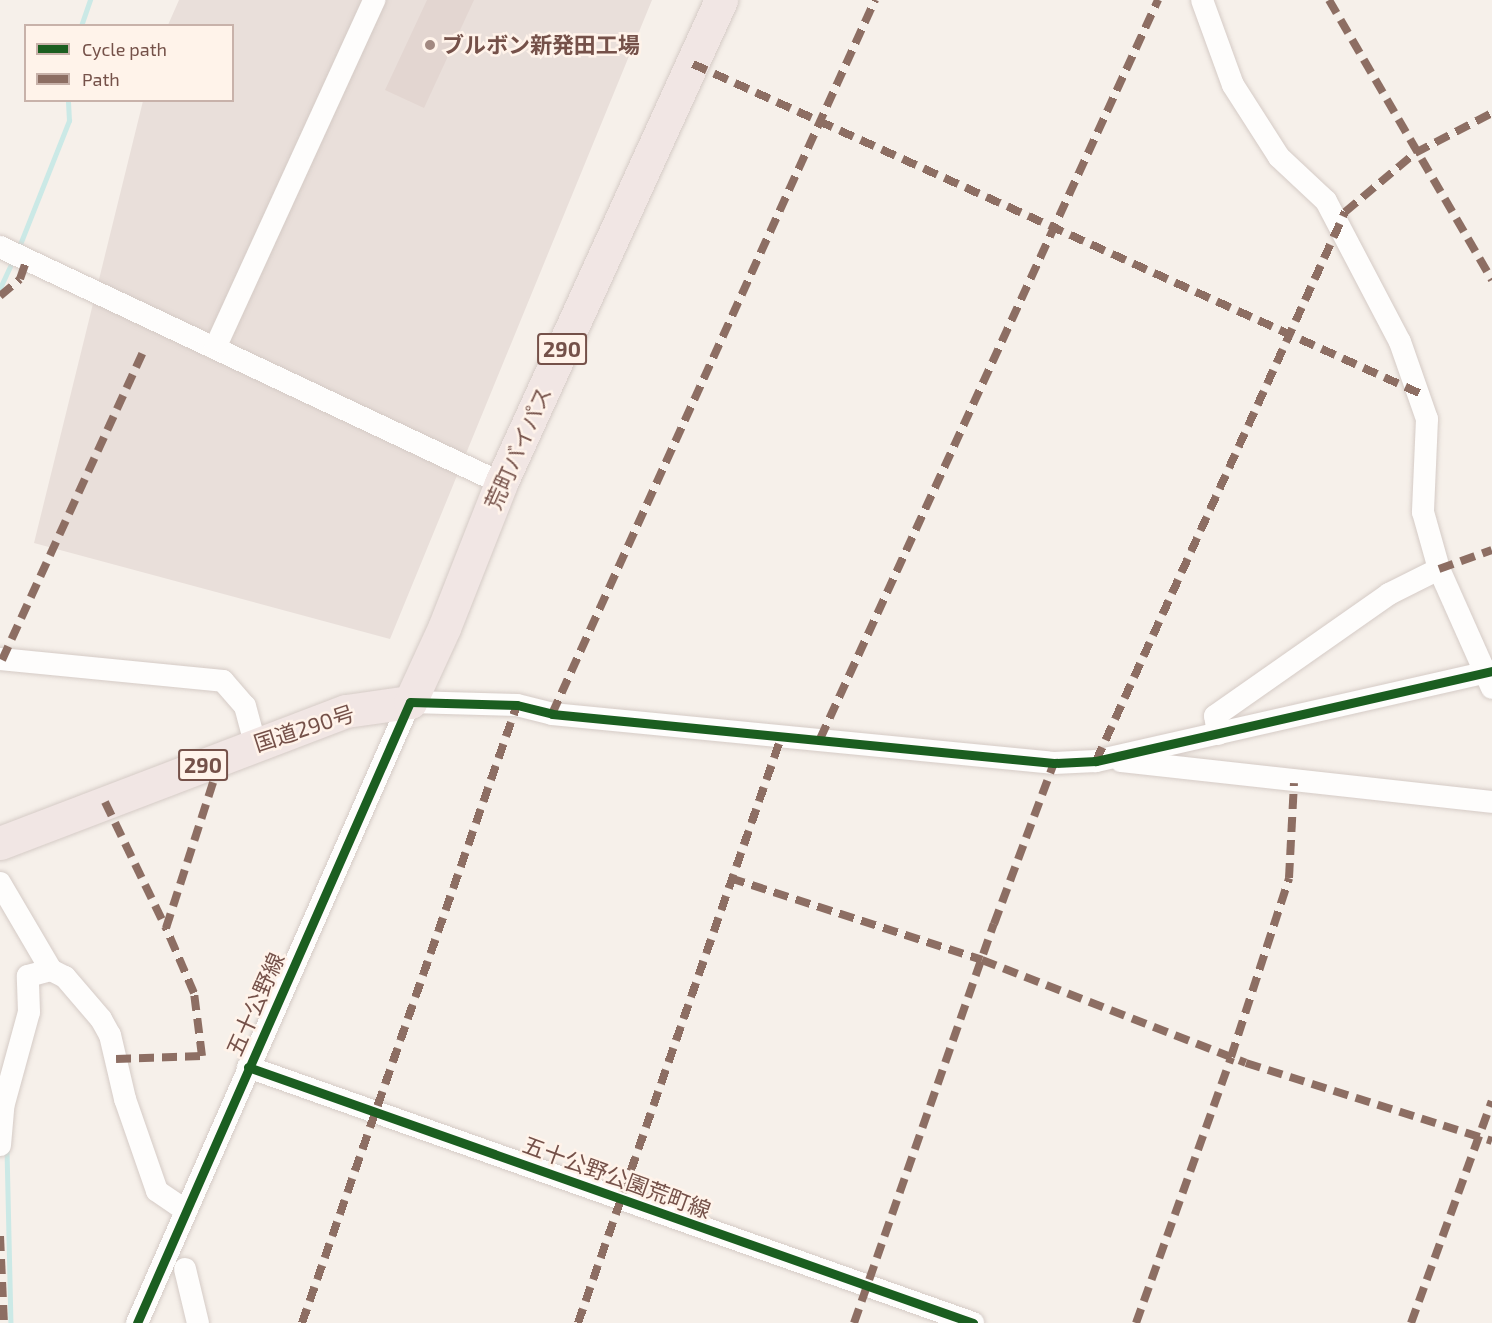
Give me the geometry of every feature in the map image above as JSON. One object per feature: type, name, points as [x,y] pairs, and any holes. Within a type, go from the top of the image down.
[{"type":"highway","name":"荒町バイパス","points":[[410,702],[444,628],[501,483],[721,0]]},
{"type":"highway","name":"国道290号","points":[[0,843],[255,743],[346,711],[410,702]]},
{"type":"street","points":[[215,348],[374,0]]},
{"type":"street","points":[[410,702],[517,705],[552,714],[1054,763],[1106,759],[1490,677],[1439,569],[1423,512],[1427,419],[1400,342],[1326,201],[1279,157],[1233,84],[1202,0]]},
{"type":"street","points":[[0,247],[501,483]]},
{"type":"street","points":[[1218,734],[1215,716],[1389,594],[1439,569]]},
{"type":"street","points":[[0,659],[223,681],[245,706],[255,743]]},
{"type":"street","name":"五十公野線","points":[[137,1323],[185,1209],[410,702]]},
{"type":"street","points":[[1106,759],[1492,802]]},
{"type":"street","points":[[0,883],[51,970],[65,978],[101,1019],[110,1035],[124,1099],[157,1191],[185,1209]]},
{"type":"street","points":[[0,1145],[3,1107],[29,1012],[28,976],[51,970]]},
{"type":"street","name":"五十公野公園荒町線","points":[[248,1067],[973,1323]]},
{"type":"street","points":[[185,1269],[198,1323]]},
{"type":"shaded area","points":[[179,0],[652,0],[390,639],[34,543],[143,102],[234,102],[234,24],[168,24]]},
{"type":"building","name":"ブルボン新発田工場","points":[[427,0],[474,0],[424,108],[385,90]]},
{"type":"waterway","points":[[82,24],[90,0]]},
{"type":"waterway","points":[[19,247],[69,121],[68,102]]},
{"type":"waterway","points":[[0,288],[13,260]]},
{"type":"waterway","points":[[7,1149],[11,1323]]},
{"type":"marked path","points":[[552,714],[875,0]]},
{"type":"marked path","points":[[820,739],[1158,0]]},
{"type":"marked path","points":[[1329,0],[1492,280]]},
{"type":"marked path","points":[[693,64],[1419,393]]},
{"type":"marked path","points":[[1096,761],[1345,212],[1415,153],[1492,113]]},
{"type":"marked path","points":[[0,296],[20,279],[27,259]]},
{"type":"marked path","points":[[2,660],[142,354]]},
{"type":"marked path","points":[[1439,569],[1492,550]]},
{"type":"marked path","points":[[302,1323],[517,705]]},
{"type":"marked path","points":[[578,1323],[782,735]]},
{"type":"marked path","points":[[116,1059],[202,1056],[194,993],[166,928],[221,758]]},
{"type":"marked path","points":[[854,1323],[994,924],[1054,763]]},
{"type":"marked path","points":[[1136,1323],[1231,1057],[1289,878],[1294,783]]},
{"type":"marked path","points":[[105,802],[166,928]]},
{"type":"marked path","points":[[730,878],[982,960],[1246,1063],[1492,1141]]},
{"type":"marked path","points":[[1411,1323],[1492,1101]]},
{"type":"marked path","points":[[0,1236],[4,1323]]},
{"type":"cycle path","points":[[137,1323],[410,702],[517,705],[552,714],[1054,763],[1096,761],[1492,671]]},
{"type":"cycle path","points":[[248,1067],[973,1323]]},
{"type":"place","name":"ブルボン新発田工場","points":[[430,45]]}]
